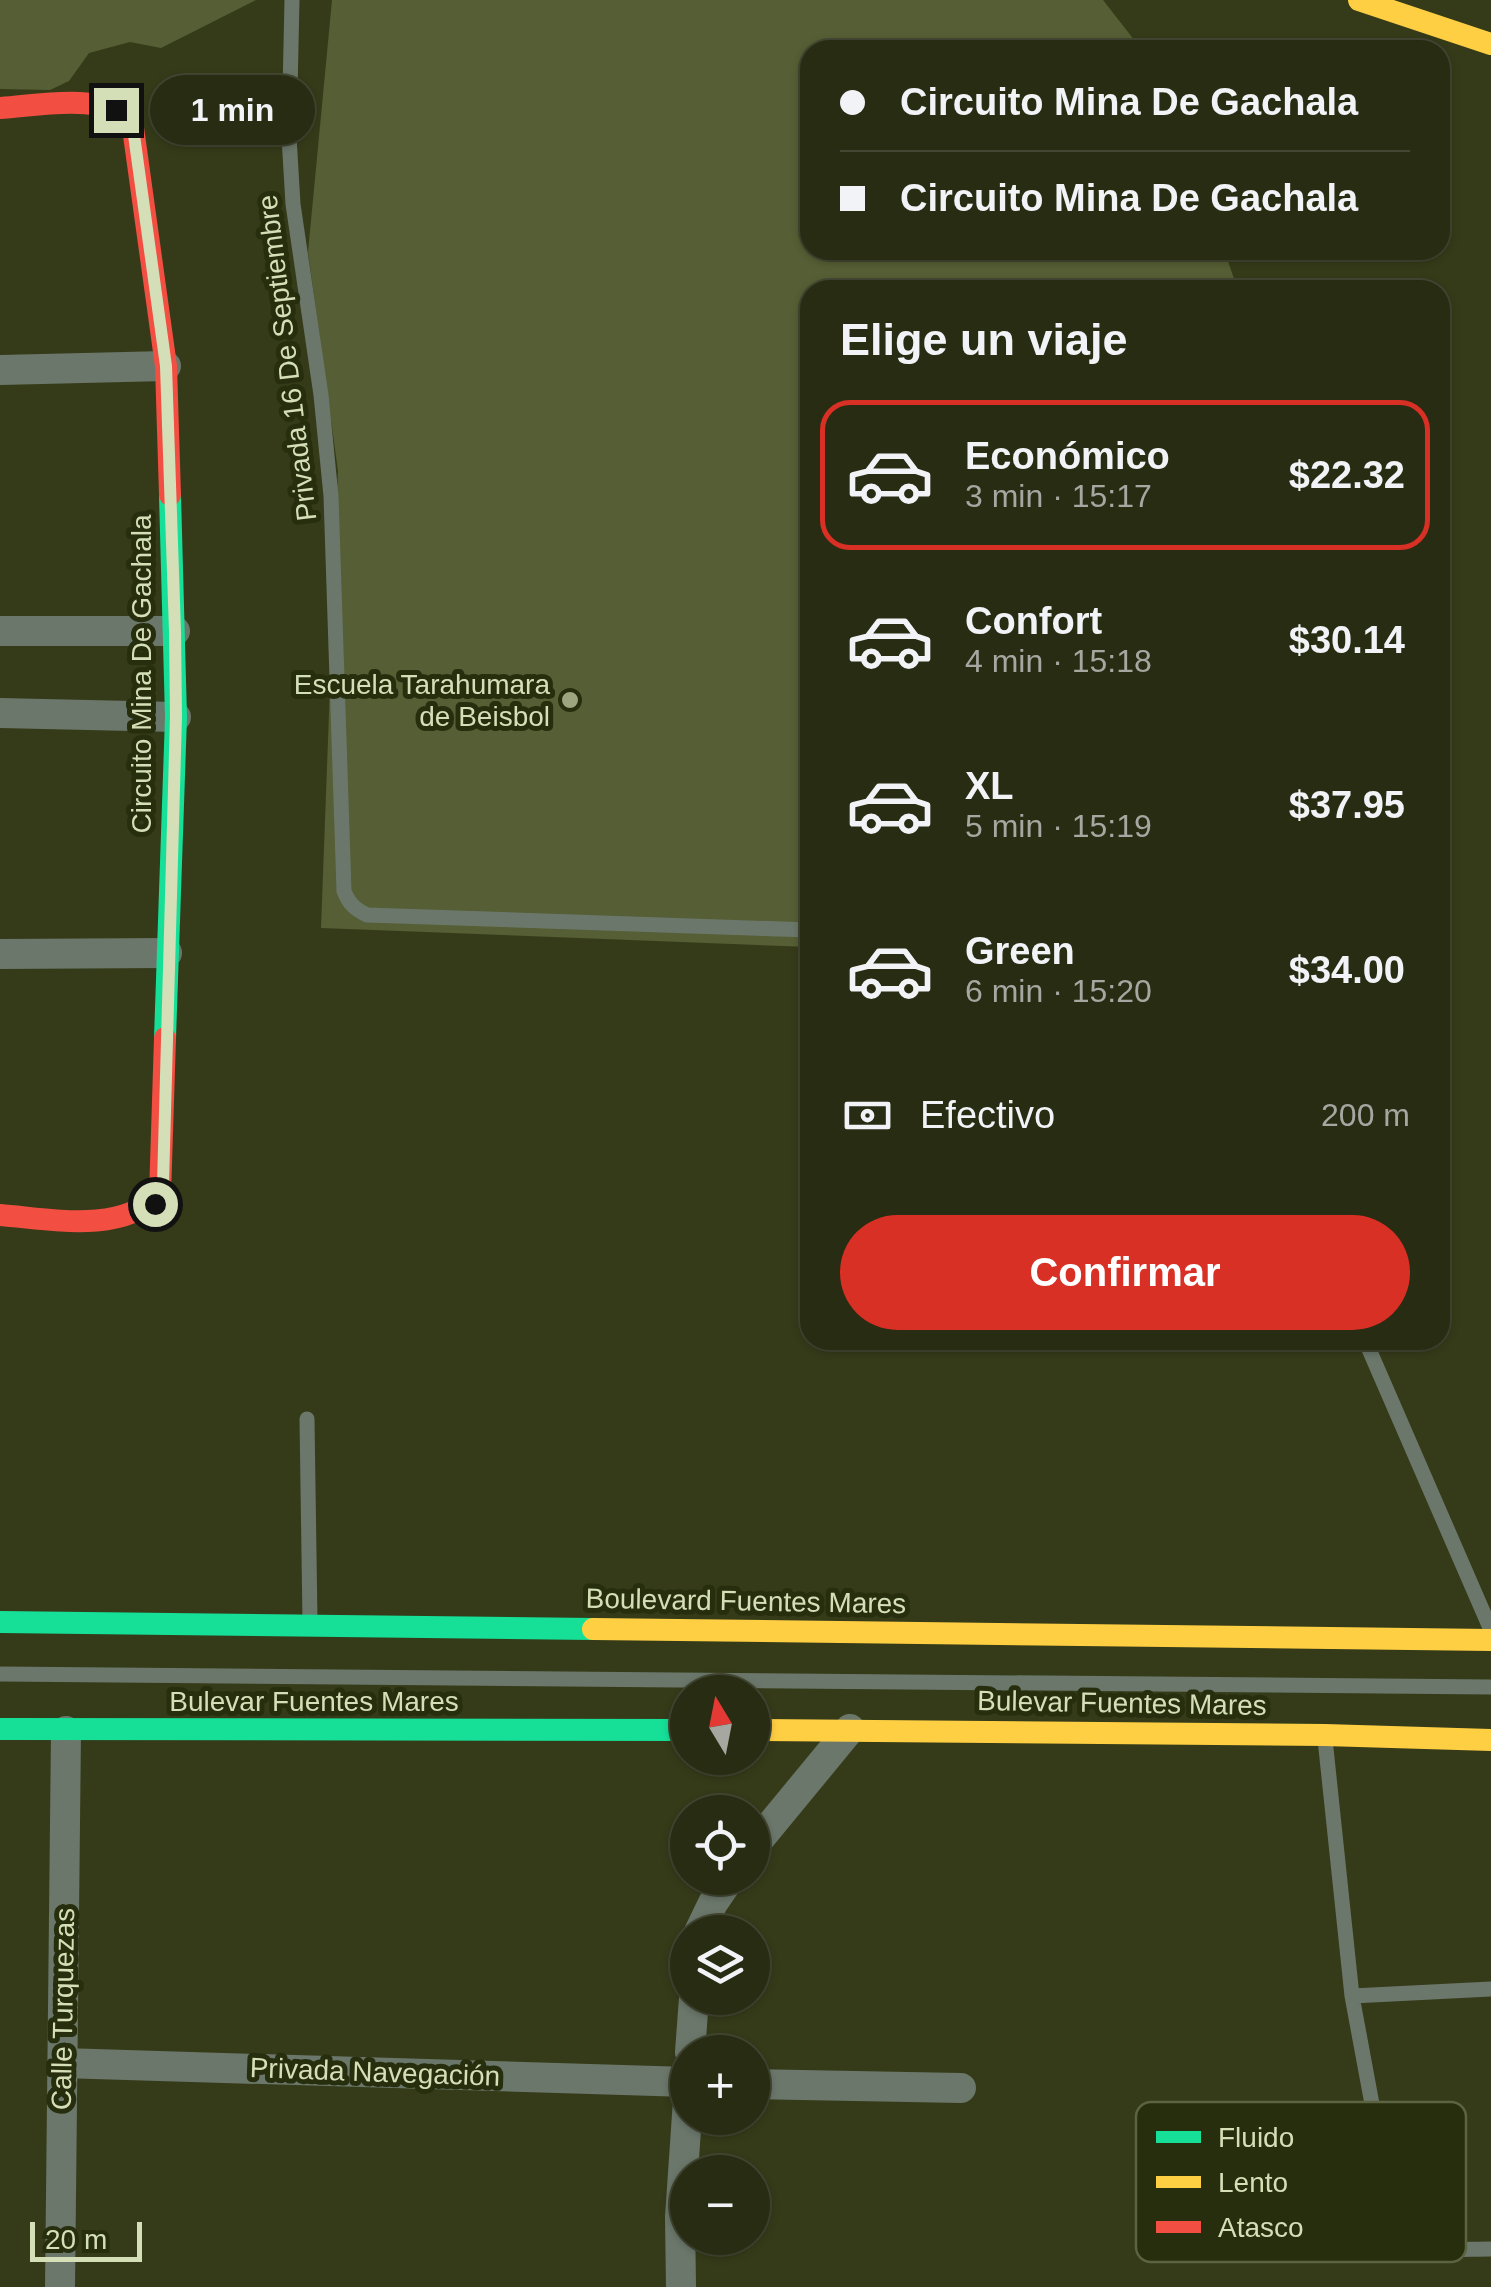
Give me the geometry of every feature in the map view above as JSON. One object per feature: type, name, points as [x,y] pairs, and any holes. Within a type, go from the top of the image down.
[{"type":"main road","points":[[1359,0],[1491,44]]},
{"type":"main road","name":"Circuito Mina De Gachala","points":[[0,108],[85,106],[116,110],[133,128],[166,366],[176,716],[160,1195],[147,1210],[110,1218],[0,1215]]},
{"type":"main road","name":"Boulevard Fuentes Mares","points":[[0,1622],[1491,1640]]},
{"type":"main road","name":"Bulevar Fuentes Mares","points":[[0,1729],[670,1730]]},
{"type":"main road","name":"Bulevar Fuentes Mares","points":[[770,1730],[1491,1740]]},
{"type":"street","points":[[0,370],[166,366]]},
{"type":"street","points":[[0,631],[175,631]]},
{"type":"street","points":[[0,713],[176,716]]},
{"type":"street","points":[[0,954],[167,952]]},
{"type":"street","points":[[770,1826],[850,1730]]},
{"type":"street","name":"Calle Turquezas","points":[[60,2287],[66,1731]]},
{"type":"street","name":"Privada Navegación","points":[[62,2063],[670,2081]]},
{"type":"street","points":[[770,2084],[962,2088]]},
{"type":"street","points":[[681,2287],[680,2217],[686,2135]]},
{"type":"lane","name":"Privada 16 De Septiembre","points":[[292,0],[289,137],[293,204],[321,395],[331,496],[344,890],[348,900],[367,916],[800,930]]},
{"type":"lane","points":[[1369,1350],[1491,1630]]},
{"type":"lane","points":[[307,1419],[310,1626]]},
{"type":"lane","points":[[0,1674],[1491,1687]]},
{"type":"lane","points":[[1325,1736],[1352,1996],[1372,2102]]},
{"type":"lane","points":[[1352,1996],[1491,1989]]},
{"type":"green space","points":[[0,0],[256,0],[161,48],[130,42],[89,53],[69,81],[50,90],[0,89]]},
{"type":"green space","name":"Escuela Tarahumara de Beisbol","points":[[332,0],[1103,0],[1134,40],[800,40],[800,260],[1228,260],[1234,280],[800,280],[800,947],[321,928],[338,471],[308,252]]},
{"type":"traffic: fast","points":[[165,1038],[176,717],[170,495]]},
{"type":"traffic: fast","points":[[0,1622],[593,1629]]},
{"type":"traffic: fast","points":[[0,1729],[670,1730]]},
{"type":"traffic: slow","points":[[1359,0],[1491,44]]},
{"type":"traffic: slow","points":[[593,1629],[1491,1640]]},
{"type":"traffic: slow","points":[[770,1730],[1491,1740]]},
{"type":"traffic: jam","points":[[0,108],[91,104],[108,108],[133,128],[166,366],[170,495]]},
{"type":"traffic: jam","points":[[0,1215],[62,1221],[105,1220],[143,1207],[160,1195],[165,1038]]},
{"type":"place","name":"Escuela Tarahumara de Beisbol","points":[[570,700]]},
{"type":"route","points":[[116,110],[133,128],[166,366],[176,716],[163,1184],[155,1204]]}]
